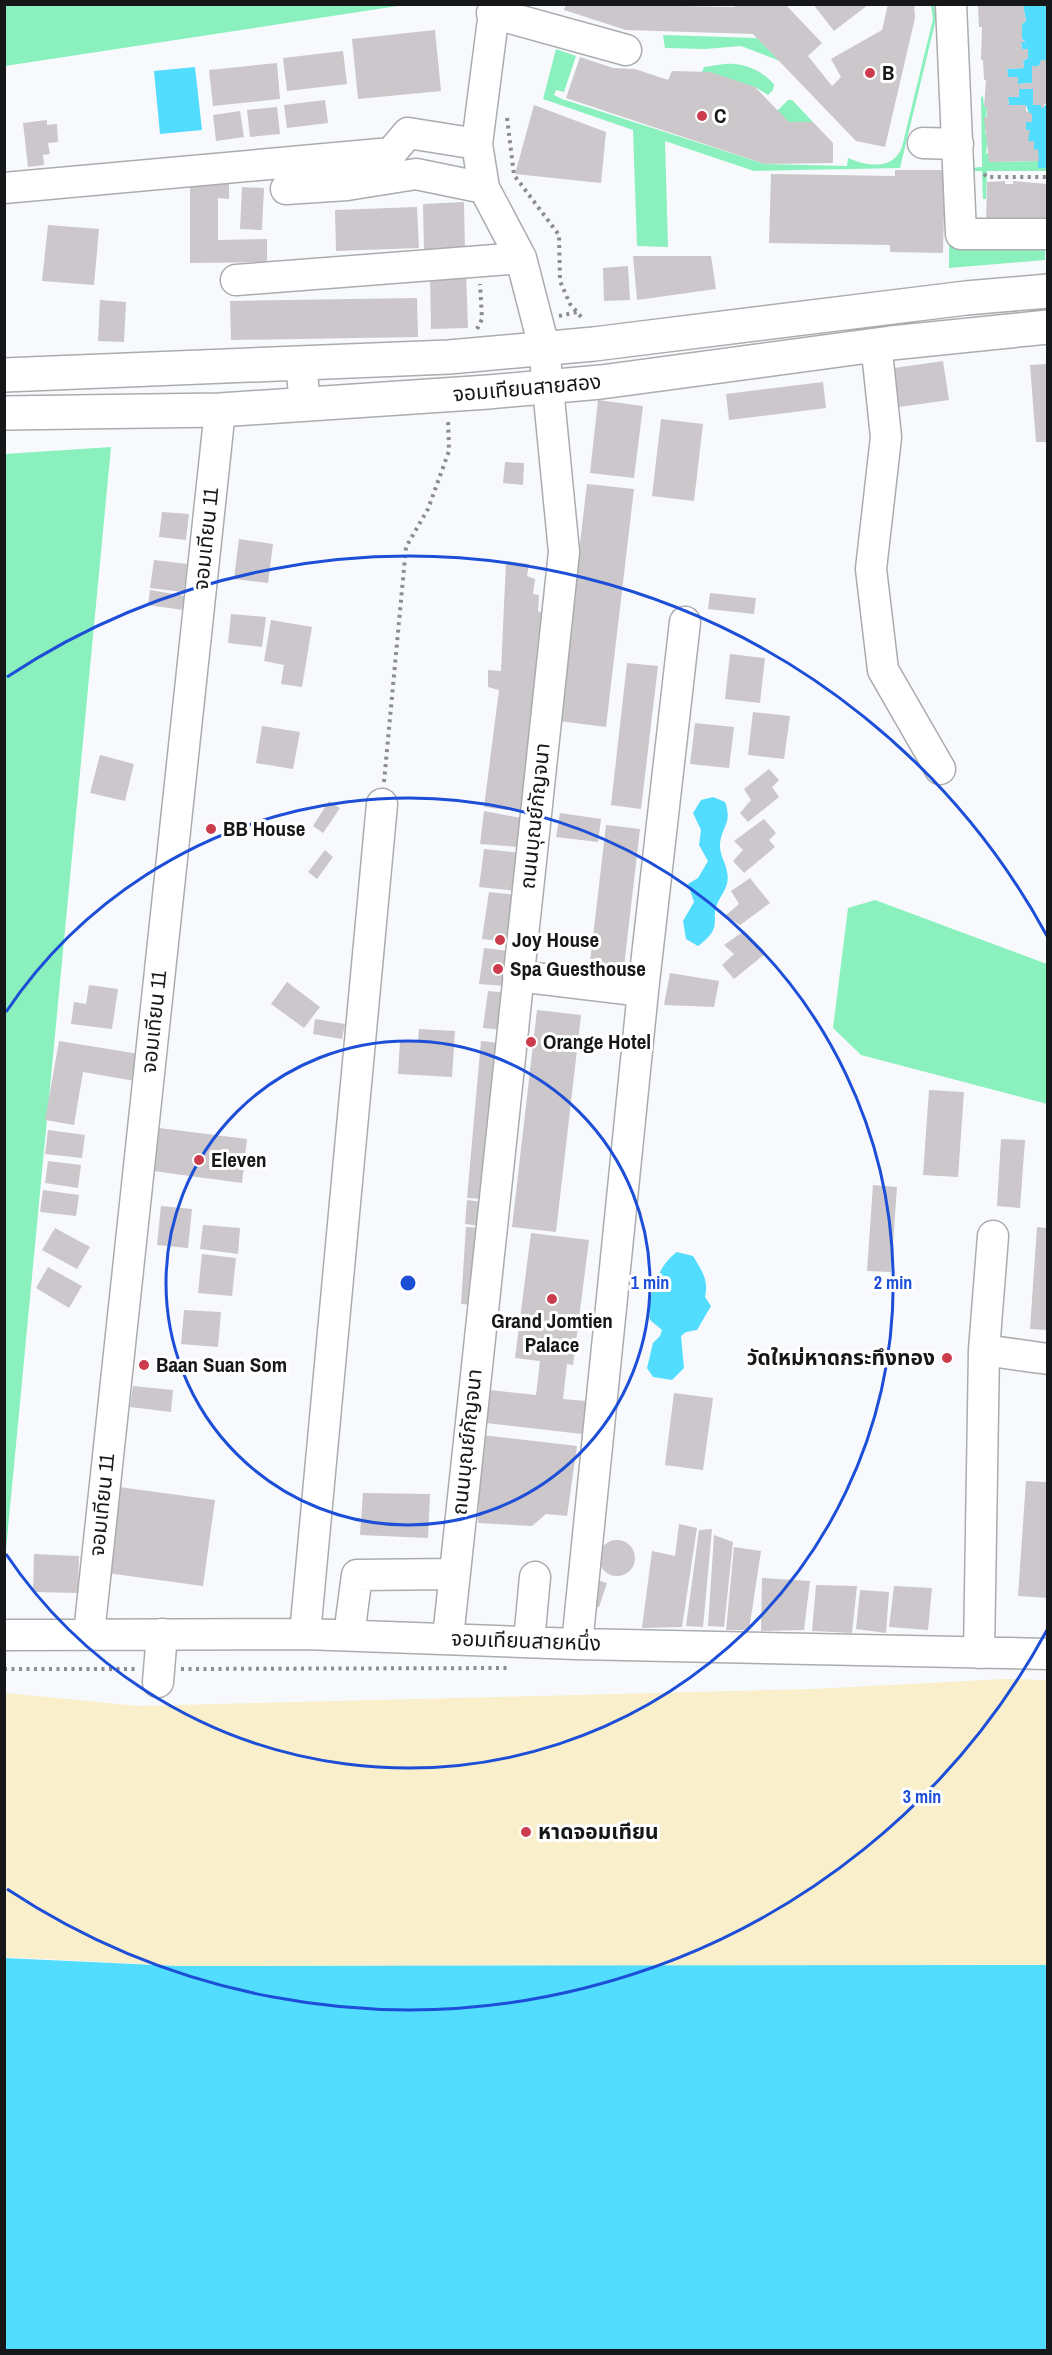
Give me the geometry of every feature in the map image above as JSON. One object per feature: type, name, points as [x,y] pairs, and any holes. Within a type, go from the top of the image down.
[{"type":"main road","name":"จอมเทียนสายสอง","points":[[4,375],[449,357],[594,344],[966,297],[1047,291]]},
{"type":"main road","name":"จอมเทียนสายสอง","points":[[4,413],[220,410],[447,395],[547,386],[1047,327]]},
{"type":"street","points":[[951,4],[961,234],[1047,234]]},
{"type":"street","points":[[494,9],[626,50]]},
{"type":"street","name":"ถนนบุณย์กัญจนา","points":[[448,1638],[453,1574],[564,552],[544,347],[521,258],[484,188],[477,144],[494,9]]},
{"type":"street","points":[[4,188],[391,153],[408,133],[477,144]]},
{"type":"street","points":[[923,143],[958,157]]},
{"type":"street","points":[[286,189],[347,185],[416,174],[484,188]]},
{"type":"street","points":[[236,280],[521,258]]},
{"type":"street","points":[[873,346],[878,361],[886,437],[871,569],[883,670],[940,769]]},
{"type":"street","points":[[301,362],[305,405]]},
{"type":"street","name":"จอมเทียน 11","points":[[89,1634],[220,410]]},
{"type":"street","points":[[577,1644],[643,991],[685,622]]},
{"type":"street","points":[[305,1634],[382,804]]},
{"type":"street","points":[[518,976],[643,991]]},
{"type":"street","points":[[979,1653],[984,1350],[993,1236]]},
{"type":"street","points":[[984,1350],[1047,1359]]},
{"type":"street","points":[[349,1635],[357,1575],[453,1574]]},
{"type":"street","points":[[529,1641],[534,1577]]},
{"type":"street","points":[[158,1682],[162,1634]]},
{"type":"street","name":"จอมเทียนสายหนึ่ง","points":[[4,1635],[305,1634],[577,1644],[1047,1654]]},
{"type":"path","points":[[507,117],[514,175],[559,235],[560,281],[570,304],[581,318],[588,321]]},
{"type":"path","points":[[958,157],[985,170],[984,176],[987,177],[1047,177]]},
{"type":"path","points":[[382,804],[406,547],[428,509],[449,451],[447,395]]},
{"type":"green space","points":[[5,4],[404,4],[404,5],[5,66]]},
{"type":"green space","points":[[931,5],[934,5],[936,19],[900,168],[754,171],[665,141],[668,247],[637,246],[633,130],[543,99],[556,49],[576,56],[564,92],[556,90],[554,95],[562,99],[765,164],[847,166],[848,158],[863,163],[886,163],[898,155],[902,147],[933,19]]},
{"type":"green space","points":[[663,35],[757,38],[780,61],[741,46],[705,49],[665,48]]},
{"type":"green space","points":[[738,64],[757,71],[774,84],[773,90],[768,95],[755,87],[702,72],[704,67]]},
{"type":"green space","points":[[983,95],[984,106],[987,107],[985,133],[988,134],[986,153],[989,154],[989,162],[1039,161],[1038,168],[1048,168],[1047,171],[987,171],[986,199],[983,199],[982,171],[966,171],[966,168],[982,167],[981,98]]},
{"type":"green space","points":[[788,100],[792,100],[813,122],[789,122],[777,111]]},
{"type":"green space","points":[[949,240],[1045,241],[1045,260],[949,268]]},
{"type":"green space","points":[[111,447],[5,1560],[5,454]]},
{"type":"green space","points":[[875,900],[1047,964],[1047,1104],[861,1055],[833,1028],[848,908]]},
{"type":"sand","name":"หาดจอมเทียน","points":[[1006,1679],[1047,1680],[1047,1965],[177,1966],[5,1957],[5,1693],[139,1706],[814,1689]]},
{"type":"water","points":[[1023,5],[1047,5],[1047,60],[1042,60],[1039,66],[1032,66],[1032,83],[1018,84],[1018,77],[1008,77],[1007,69],[1024,68],[1023,61],[1028,58],[1028,49],[1022,49],[1021,42],[1025,41],[1022,39],[1022,24],[1026,21]]},
{"type":"water","points":[[195,67],[202,130],[160,134],[154,71]]},
{"type":"water","points":[[1019,89],[1033,89],[1034,105],[1041,105],[1043,108],[1047,103],[1047,168],[1038,168],[1038,150],[1034,150],[1034,141],[1028,141],[1027,133],[1030,131],[1026,130],[1026,122],[1032,122],[1026,105],[1009,105],[1008,97],[1019,97]]},
{"type":"water","points":[[713,797],[725,802],[727,810],[728,816],[720,846],[728,881],[718,902],[714,928],[698,946],[686,939],[683,921],[694,902],[688,884],[698,878],[708,861],[699,845],[701,830],[693,813],[701,800]]},
{"type":"water","points":[[677,1252],[693,1256],[704,1276],[705,1297],[711,1306],[697,1330],[686,1332],[681,1336],[684,1368],[672,1380],[653,1377],[647,1368],[653,1343],[662,1330],[650,1320],[652,1292],[664,1265]]},
{"type":"water","points":[[4,1958],[177,1966],[1047,1965],[1047,2350],[5,2350]]},
{"type":"building","points":[[566,4],[734,7],[737,4],[785,4],[822,43],[808,56],[832,86],[841,77],[831,59],[882,30],[888,4],[914,4],[915,18],[885,147],[856,141],[753,34],[626,30],[564,10]]},
{"type":"building","points":[[813,4],[869,4],[834,31]]},
{"type":"building","points":[[1023,4],[1026,21],[1022,24],[1022,39],[1025,42],[1021,42],[1022,49],[1028,49],[1028,58],[1023,61],[1024,68],[1007,69],[1008,77],[1018,77],[1018,84],[1032,83],[1032,66],[1039,66],[1041,60],[1047,60],[1047,103],[1044,104],[1044,108],[1041,108],[1041,105],[1033,105],[1033,89],[1019,89],[1019,97],[1008,97],[1009,105],[1026,105],[1026,111],[1032,114],[1032,122],[1026,122],[1026,130],[1030,130],[1028,141],[1034,141],[1034,150],[1038,149],[1039,161],[989,162],[984,117],[987,117],[987,107],[984,107],[986,80],[984,80],[983,60],[981,60],[982,27],[979,27],[978,5]]},
{"type":"building","points":[[435,30],[441,91],[358,99],[352,39]]},
{"type":"building","points":[[343,51],[347,84],[287,91],[283,58]]},
{"type":"building","name":"C","points":[[580,57],[613,68],[635,69],[668,80],[672,71],[710,72],[755,87],[789,122],[813,122],[833,143],[833,163],[765,164],[566,98]]},
{"type":"building","points":[[277,63],[280,99],[213,106],[209,70]]},
{"type":"building","points":[[325,100],[328,123],[287,128],[284,105]]},
{"type":"building","points":[[534,105],[606,132],[601,183],[515,174]]},
{"type":"building","points":[[277,107],[280,134],[250,137],[247,110]]},
{"type":"building","points":[[240,111],[244,137],[216,141],[213,115]]},
{"type":"building","points":[[47,120],[47,125],[57,124],[58,142],[48,143],[50,154],[43,155],[44,165],[28,167],[23,123]]},
{"type":"building","points":[[895,170],[945,170],[943,253],[890,252],[890,245],[769,243],[771,174],[895,176]]},
{"type":"building","points":[[229,176],[229,199],[218,198],[218,240],[267,239],[267,262],[190,263],[190,177]]},
{"type":"building","points":[[1005,181],[1005,184],[1013,184],[1013,181],[1047,184],[1047,223],[986,224],[987,182]]},
{"type":"building","points":[[242,187],[264,188],[262,230],[240,229]]},
{"type":"building","points":[[464,202],[465,251],[424,252],[423,204]]},
{"type":"building","points":[[417,207],[419,248],[336,251],[335,210]]},
{"type":"building","points":[[48,225],[99,229],[94,285],[42,281]]},
{"type":"building","points":[[633,256],[711,256],[716,289],[637,300]]},
{"type":"building","points":[[628,266],[630,300],[604,301],[603,268]]},
{"type":"building","points":[[466,271],[468,328],[431,329],[430,272]]},
{"type":"building","points":[[417,298],[418,337],[231,340],[230,301]]},
{"type":"building","points":[[100,300],[126,302],[124,342],[98,341]]},
{"type":"building","points":[[943,361],[949,400],[899,407],[894,368]]},
{"type":"building","points":[[1047,364],[1047,442],[1036,442],[1030,365]]},
{"type":"building","points":[[823,382],[826,408],[729,420],[726,394]]},
{"type":"building","points":[[598,400],[643,406],[634,478],[590,473]]},
{"type":"building","points":[[661,419],[703,424],[694,501],[652,496]]},
{"type":"building","points":[[505,462],[524,463],[523,485],[503,483]]},
{"type":"building","points":[[587,484],[634,489],[606,727],[559,721]]},
{"type":"building","points":[[162,512],[189,514],[186,540],[159,537]]},
{"type":"building","points":[[239,539],[273,544],[268,583],[234,579]]},
{"type":"building","points":[[154,560],[187,564],[184,592],[150,588]]},
{"type":"building","points":[[506,561],[529,564],[527,576],[535,579],[533,594],[539,595],[538,611],[544,614],[534,691],[523,812],[484,807],[499,690],[488,687],[488,670],[501,671]]},
{"type":"building","points":[[150,590],[185,596],[183,610],[148,605]]},
{"type":"building","points":[[710,593],[756,598],[754,614],[708,609]]},
{"type":"building","points":[[231,614],[266,617],[262,647],[228,643]]},
{"type":"building","points":[[271,620],[312,627],[302,687],[281,684],[284,665],[264,661]]},
{"type":"building","points":[[730,654],[765,658],[760,703],[725,699]]},
{"type":"building","points":[[627,663],[658,666],[641,809],[611,805]]},
{"type":"building","points":[[753,712],[790,716],[784,759],[748,755]]},
{"type":"building","points":[[695,723],[734,727],[729,768],[690,764]]},
{"type":"building","points":[[262,726],[300,732],[293,769],[256,763]]},
{"type":"building","points":[[100,755],[134,764],[125,801],[90,793]]},
{"type":"building","points":[[769,769],[779,780],[772,787],[779,797],[748,822],[740,813],[751,800],[744,789]]},
{"type":"building","points":[[329,801],[340,808],[323,833],[313,826]]},
{"type":"building","points":[[484,811],[521,818],[518,847],[480,844]]},
{"type":"building","points":[[560,813],[601,819],[598,842],[556,837]]},
{"type":"building","points":[[764,819],[776,833],[769,840],[775,847],[744,873],[733,861],[743,850],[734,841]]},
{"type":"building","points":[[606,825],[640,829],[623,975],[589,971]]},
{"type":"building","points":[[484,849],[521,853],[516,891],[479,887]]},
{"type":"building","points":[[325,850],[333,857],[317,879],[308,872]]},
{"type":"building","points":[[750,878],[770,903],[740,925],[725,916],[739,904],[731,891]]},
{"type":"building","points":[[489,892],[516,895],[510,942],[482,939]]},
{"type":"building","points":[[744,931],[765,954],[734,979],[722,965],[734,954],[724,945]]},
{"type":"building","points":[[484,948],[509,951],[506,986],[479,984]]},
{"type":"building","points":[[670,973],[719,981],[714,1007],[664,1005]]},
{"type":"building","points":[[287,982],[320,1007],[304,1028],[271,1004]]},
{"type":"building","points":[[89,985],[118,989],[112,1029],[71,1024],[74,1002],[86,1004]]},
{"type":"building","points":[[488,991],[508,993],[504,1030],[483,1028]]},
{"type":"building","points":[[537,1010],[581,1015],[556,1232],[512,1227]]},
{"type":"building","points":[[315,1019],[345,1024],[342,1039],[313,1034]]},
{"type":"building","points":[[419,1029],[455,1031],[452,1077],[398,1074],[400,1041],[418,1042]]},
{"type":"building","points":[[59,1041],[139,1054],[135,1081],[83,1072],[74,1125],[45,1120]]},
{"type":"building","points":[[481,1041],[500,1043],[485,1199],[467,1198]]},
{"type":"building","points":[[929,1090],[964,1092],[958,1177],[923,1175]]},
{"type":"building","name":"Eleven","points":[[159,1128],[247,1139],[242,1183],[153,1171]]},
{"type":"building","points":[[48,1130],[85,1135],[82,1158],[45,1154]]},
{"type":"building","points":[[1001,1139],[1025,1140],[1020,1208],[997,1206]]},
{"type":"building","points":[[48,1161],[81,1165],[78,1188],[45,1183]]},
{"type":"building","points":[[873,1185],[897,1187],[891,1272],[867,1271]]},
{"type":"building","points":[[43,1190],[79,1195],[76,1216],[40,1212]]},
{"type":"building","points":[[467,1200],[483,1202],[482,1226],[465,1224]]},
{"type":"building","points":[[161,1206],[192,1209],[188,1248],[157,1245]]},
{"type":"building","points":[[203,1225],[240,1228],[238,1254],[200,1249]]},
{"type":"building","points":[[466,1227],[481,1228],[476,1305],[461,1304]]},
{"type":"building","points":[[1037,1227],[1047,1228],[1047,1330],[1030,1329]]},
{"type":"building","points":[[55,1228],[90,1247],[77,1269],[42,1250]]},
{"type":"building","name":"Grand Jomtien Palace","points":[[531,1233],[589,1240],[573,1365],[567,1364],[563,1399],[586,1401],[582,1434],[486,1423],[490,1390],[536,1395],[540,1361],[515,1358]]},
{"type":"building","points":[[202,1254],[236,1258],[232,1296],[198,1293]]},
{"type":"building","points":[[48,1267],[82,1286],[69,1308],[36,1288]]},
{"type":"building","points":[[184,1310],[221,1312],[218,1347],[181,1344]]},
{"type":"building","points":[[133,1386],[173,1390],[171,1412],[130,1407]]},
{"type":"building","points":[[674,1393],[713,1398],[703,1470],[665,1465]]},
{"type":"building","points":[[482,1435],[577,1446],[567,1516],[546,1514],[532,1526],[478,1523]]},
{"type":"building","points":[[1026,1481],[1047,1482],[1047,1598],[1018,1596]]},
{"type":"building","points":[[119,1487],[215,1500],[203,1586],[107,1573]]},
{"type":"building","points":[[363,1493],[430,1494],[428,1538],[360,1535]]},
{"type":"building","points":[[679,1524],[697,1528],[682,1627],[642,1628],[652,1551],[675,1556]]},
{"type":"building","points":[[712,1529],[703,1627],[686,1626],[699,1530]]},
{"type":"building","points":[[714,1535],[733,1542],[724,1627],[708,1626]]},
{"type":"building","points":[[617,1540],[630,1545],[635,1558],[630,1571],[617,1576],[604,1571],[599,1558],[604,1545]]},
{"type":"building","points":[[734,1547],[761,1551],[749,1630],[726,1630]]},
{"type":"building","points":[[34,1554],[79,1556],[78,1593],[33,1592]]},
{"type":"building","points":[[591,1578],[607,1583],[599,1607],[587,1607]]},
{"type":"building","points":[[762,1578],[810,1581],[804,1630],[761,1631]]},
{"type":"building","points":[[816,1585],[857,1586],[852,1633],[812,1631]]},
{"type":"building","points":[[894,1586],[932,1588],[928,1630],[889,1627]]},
{"type":"building","points":[[860,1590],[889,1592],[886,1633],[856,1629]]},
{"type":"place","name":"B","points":[[870,73]]},
{"type":"place","name":"C","points":[[702,116]]},
{"type":"place","name":"BB House","points":[[211,829]]},
{"type":"place","name":"Joy House","points":[[500,940]]},
{"type":"place","name":"Spa Guesthouse","points":[[498,969]]},
{"type":"place","name":"Orange Hotel","points":[[531,1042]]},
{"type":"place","name":"Eleven","points":[[199,1160]]},
{"type":"place","name":"Grand Jomtien Palace","points":[[552,1299]]},
{"type":"place","name":"วัดใหม่หาดกระทึงทอง","points":[[947,1358]]},
{"type":"place","name":"Baan Suan Som","points":[[144,1365]]},
{"type":"place","name":"หาดจอมเทียน","points":[[526,1832]]}]
